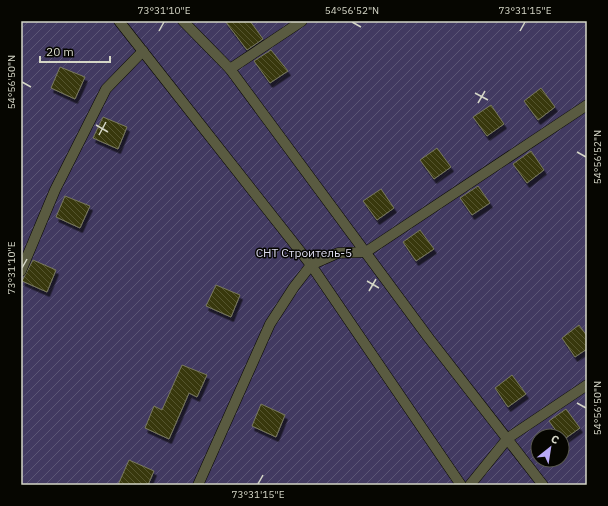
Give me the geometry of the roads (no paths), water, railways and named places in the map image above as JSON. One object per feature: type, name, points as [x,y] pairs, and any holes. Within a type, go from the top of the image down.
[{"type":"street","points":[[119,21],[311,265],[461,485]]},
{"type":"street","points":[[183,21],[230,69],[428,337],[508,438],[543,485]]},
{"type":"street","points":[[230,69],[302,21]]},
{"type":"street","points":[[21,271],[55,190],[106,89],[143,51]]},
{"type":"street","points":[[198,485],[270,324],[294,286],[311,265],[338,253],[366,252],[587,105]]},
{"type":"street","points":[[470,485],[508,438],[587,385]]},
{"type":"park label","name":"СНТ Строитель-5","points":[[304,253]]}]
